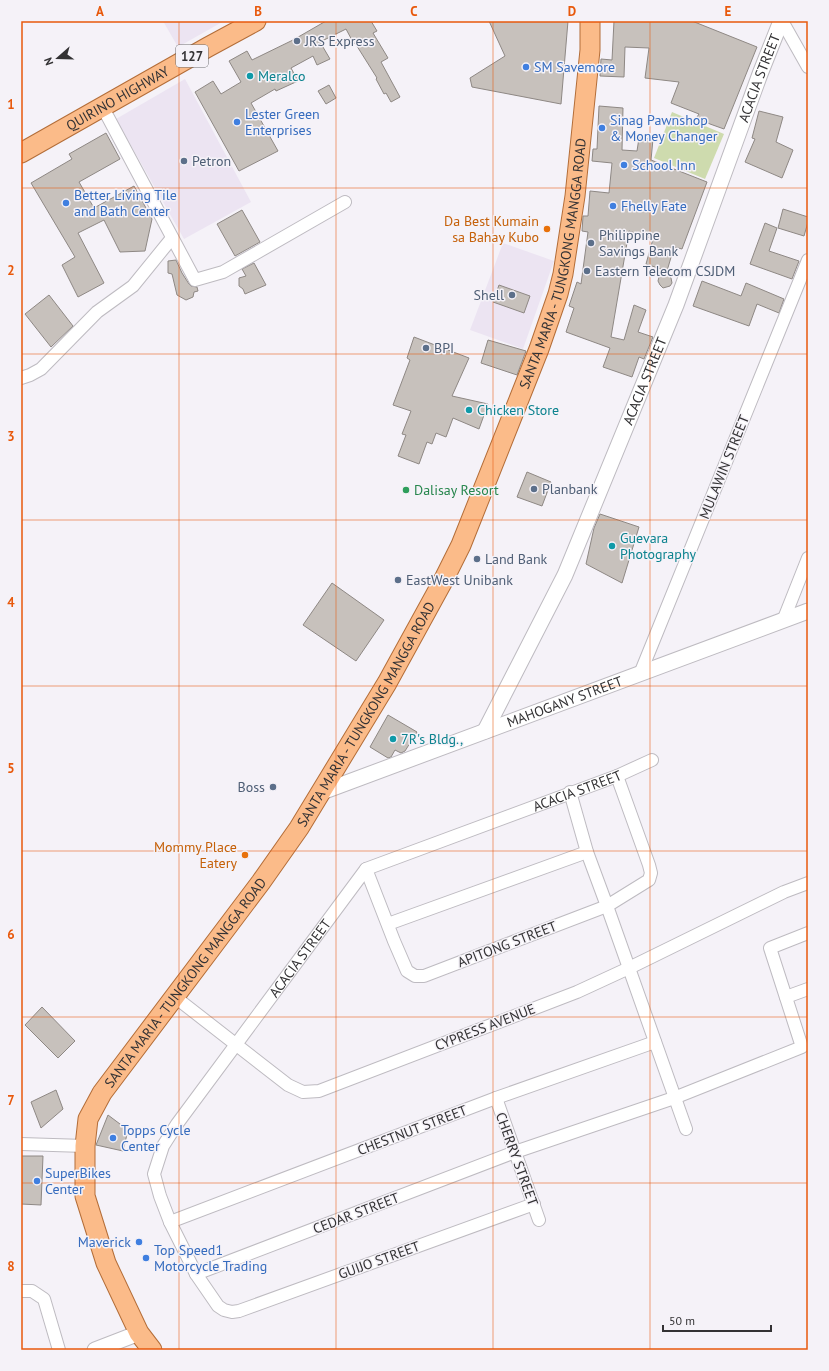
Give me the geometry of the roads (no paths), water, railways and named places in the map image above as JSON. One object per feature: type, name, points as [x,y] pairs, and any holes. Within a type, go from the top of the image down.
[{"type":"main road","name":"QUIRINO HIGHWAY","points":[[21,152],[256,21]]},
{"type":"main road","name":"SANTA MARIA - TUNGKONG MANGGA ROAD","points":[[152,1350],[139,1333],[106,1262],[85,1196],[85,1146],[88,1119],[102,1093],[261,882],[299,828],[387,683],[452,563],[466,533],[539,349],[558,294],[563,274],[575,196],[590,50],[590,21]]},
{"type":"street","points":[[782,21],[808,67]]},
{"type":"street","name":"ACACIA STREET","points":[[485,731],[565,575],[676,305],[760,74],[782,21]]},
{"type":"street","points":[[102,106],[195,280],[223,272],[345,202]]},
{"type":"street","points":[[21,378],[41,369],[97,312],[133,286],[172,238]]},
{"type":"street","name":"MULAWIN STREET","points":[[640,674],[808,260]]},
{"type":"street","points":[[783,621],[808,558]]},
{"type":"street","name":"MAHOGANY STREET","points":[[322,792],[808,611]]},
{"type":"street","name":"ACACIA STREET","points":[[224,1310],[218,1306],[196,1274],[170,1222],[160,1196],[154,1174],[163,1146],[177,1124],[235,1044],[366,869],[570,792],[617,776],[652,760]]},
{"type":"street","name":"APITONG STREET","points":[[388,924],[396,948],[407,971],[415,976],[424,976],[607,906],[649,880],[651,873],[617,776]]},
{"type":"street","points":[[570,792],[587,852],[686,1129]]},
{"type":"street","points":[[366,869],[388,924],[587,852]]},
{"type":"street","name":"CYPRESS AVENUE","points":[[175,997],[288,1085],[303,1092],[319,1091],[577,992],[784,892],[808,883]]},
{"type":"street","points":[[805,1046],[786,997],[770,948],[808,933]]},
{"type":"street","points":[[786,997],[808,989]]},
{"type":"street","name":"CHESTNUT STREET","points":[[170,1222],[496,1098],[655,1042]]},
{"type":"street","name":"CEDAR STREET","points":[[196,1274],[515,1152],[674,1098],[805,1046]]},
{"type":"street","name":"CHERRY STREET","points":[[496,1098],[539,1220]]},
{"type":"street","points":[[21,1144],[85,1146]]},
{"type":"street","name":"GUIJO STREET","points":[[224,1310],[232,1312],[240,1311],[534,1204]]},
{"type":"street","points":[[21,1290],[32,1291],[44,1299],[59,1350]]},
{"type":"street","points":[[95,1350],[139,1333]]},
{"type":"place","name":"JRS Express","points":[[297,41]]},
{"type":"place","name":"SM Savemore","points":[[526,67]]},
{"type":"place","name":"Meralco","points":[[250,76]]},
{"type":"place","name":"Lester Green Enterprises","points":[[237,122]]},
{"type":"place","name":"Sinag Pawnshop & Money Changer","points":[[602,128]]},
{"type":"place","name":"Petron","points":[[184,161]]},
{"type":"place","name":"School Inn","points":[[624,165]]},
{"type":"place","name":"Better Living Tile and Bath Center","points":[[66,203]]},
{"type":"place","name":"Fhelly Fate","points":[[613,206]]},
{"type":"place","name":"Da Best Kumain sa Bahay Kubo","points":[[547,229]]},
{"type":"place","name":"Philippine Savings Bank","points":[[591,243]]},
{"type":"place","name":"Eastern Telecom CSJDM","points":[[587,271]]},
{"type":"place","name":"Shell","points":[[512,295]]},
{"type":"place","name":"BPI","points":[[426,348]]},
{"type":"place","name":"Chicken Store","points":[[469,410]]},
{"type":"place","name":"Planbank","points":[[534,489]]},
{"type":"place","name":"Dalisay Resort","points":[[406,490]]},
{"type":"place","name":"Guevara Photography","points":[[612,546]]},
{"type":"place","name":"Land Bank","points":[[477,559]]},
{"type":"place","name":"EastWest Unibank","points":[[398,580]]},
{"type":"place","name":"7R's Bldg.,","points":[[393,739]]},
{"type":"place","name":"Boss","points":[[273,787]]},
{"type":"place","name":"Mommy Place Eatery","points":[[245,855]]},
{"type":"place","name":"Topps Cycle Center","points":[[113,1138]]},
{"type":"place","name":"SuperBikes Center","points":[[37,1181]]},
{"type":"place","name":"Maverick","points":[[139,1242]]},
{"type":"place","name":"Top Speed1 Motorcycle Trading","points":[[146,1258]]}]
